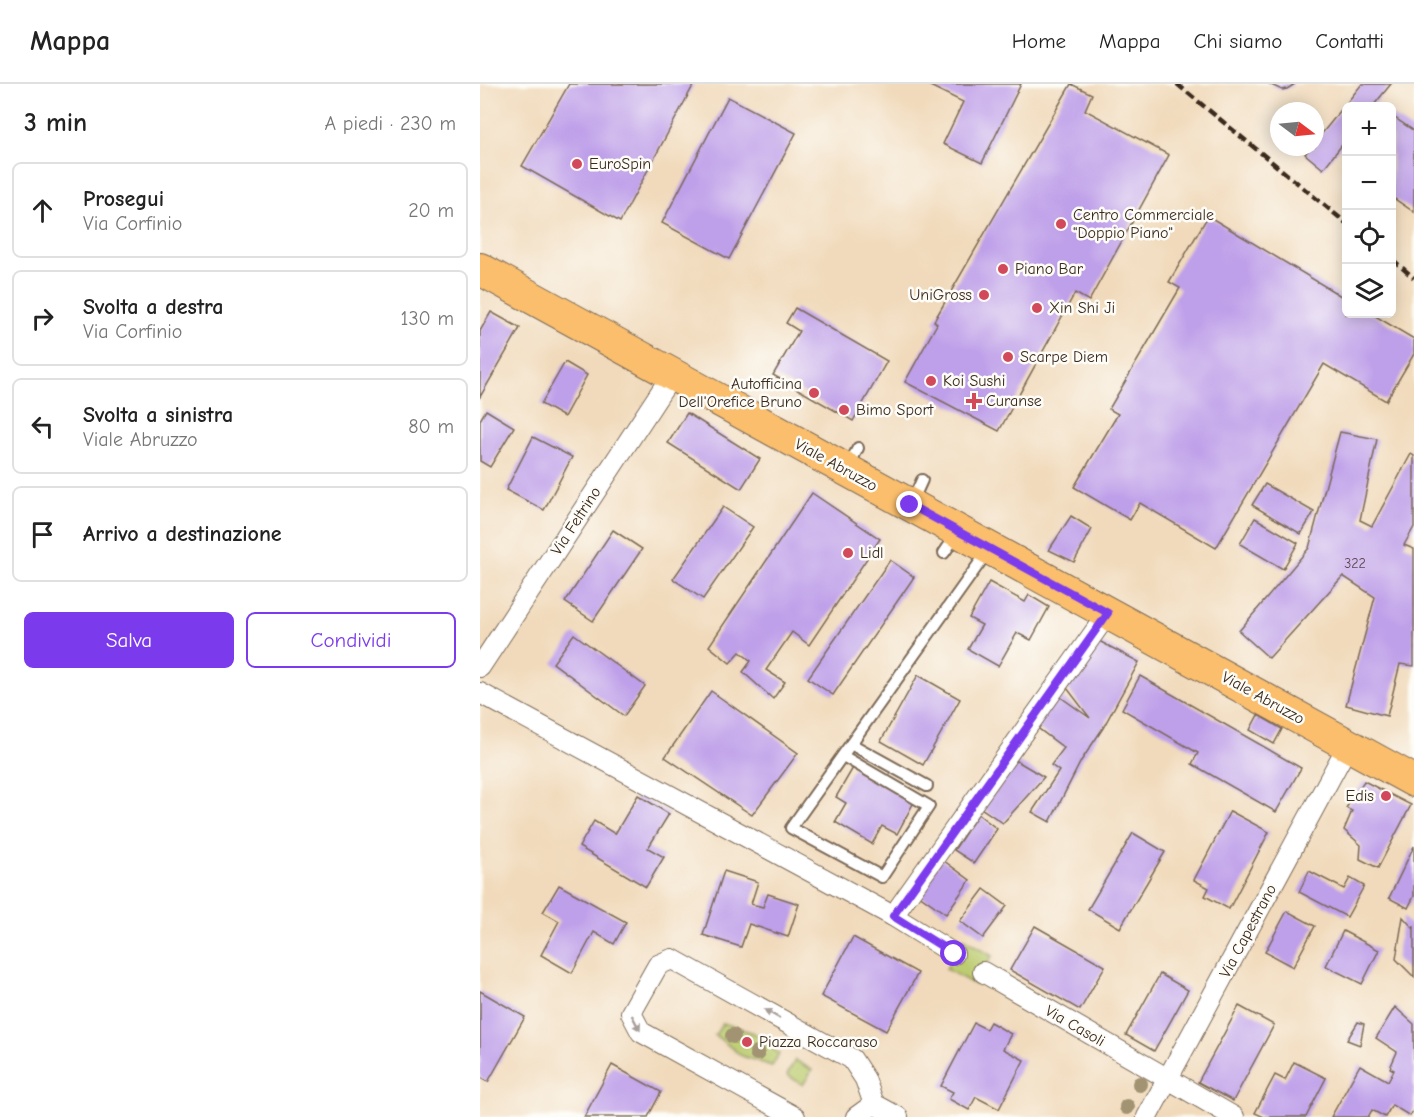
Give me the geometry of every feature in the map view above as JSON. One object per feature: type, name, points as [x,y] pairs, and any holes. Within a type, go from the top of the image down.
[{"type":"main road","name":"Viale Abruzzo","points":[[480,269],[672,375],[852,459],[916,493],[951,542],[990,548],[1414,781]]},
{"type":"street","name":"Via Feltrino","points":[[480,667],[672,375]]},
{"type":"street","points":[[893,916],[1108,613]]},
{"type":"street","points":[[480,693],[893,916],[954,954]]},
{"type":"street","name":"Via Capestrano","points":[[1147,1117],[1348,745]]},
{"type":"street","points":[[795,1117],[641,1032],[631,1013],[658,965],[672,959],[852,1059],[865,1079],[874,1104],[898,1117]]},
{"type":"street","name":"Via Casoli","points":[[983,972],[1234,1117]]},
{"type":"street","points":[[855,1117],[874,1104]]},
{"type":"lane","points":[[843,756],[929,806],[882,877],[791,828],[990,548]]},
{"type":"lane","points":[[851,744],[927,786]]},
{"type":"green space","points":[[962,938],[992,956],[975,985],[946,969]]},
{"type":"green space","points":[[723,1023],[754,1033],[779,1054],[772,1066],[742,1056],[715,1035]]},
{"type":"green space","points":[[795,1060],[812,1070],[803,1085],[787,1075]]},
{"type":"building","points":[[569,84],[694,84],[620,222],[522,166]]},
{"type":"building","points":[[926,84],[1021,84],[982,163],[943,144],[963,102]]},
{"type":"building","name":"Centro Commerciale \"Doppio Piano\"","points":[[1071,84],[1092,94],[1085,110],[1169,155],[1089,301],[1075,293],[999,431],[905,382],[937,324],[934,321]]},
{"type":"building","points":[[1269,84],[1295,84],[1282,90]]},
{"type":"building","points":[[1362,84],[1391,84],[1376,102],[1347,102]]},
{"type":"building","points":[[728,97],[796,133],[729,259],[662,223]]},
{"type":"building","points":[[1342,109],[1342,145],[1323,169],[1307,156],[1324,156],[1324,131]]},
{"type":"building","points":[[1396,119],[1414,131],[1414,212],[1396,200]]},
{"type":"building","points":[[1208,216],[1342,297],[1342,318],[1379,318],[1414,339],[1414,354],[1386,401],[1324,364],[1216,548],[1140,503],[1130,520],[1074,487],[1118,414],[1109,409],[1180,288],[1169,282]]},
{"type":"building","points":[[795,308],[887,361],[853,421],[773,375],[799,331],[786,323]]},
{"type":"building","points":[[491,312],[520,328],[480,397],[480,331]]},
{"type":"building","points":[[565,362],[587,375],[564,417],[541,404]]},
{"type":"building","points":[[486,410],[514,427],[490,467],[480,461],[480,420]]},
{"type":"building","points":[[687,413],[760,459],[741,489],[668,443]]},
{"type":"building","points":[[1340,432],[1377,439],[1360,520],[1372,526],[1411,454],[1414,456],[1414,527],[1404,545],[1414,549],[1414,666],[1400,664],[1387,716],[1346,705],[1375,597],[1343,576],[1269,658],[1239,631],[1309,548]]},
{"type":"building","points":[[533,437],[572,457],[544,510],[506,490]]},
{"type":"building","points":[[1265,484],[1314,512],[1301,534],[1252,505]]},
{"type":"building","points":[[812,493],[880,539],[809,645],[792,632],[766,670],[785,682],[773,699],[743,672],[751,661],[740,652],[730,663],[709,646]]},
{"type":"building","points":[[723,507],[753,527],[703,599],[673,579]]},
{"type":"building","points":[[1071,516],[1092,529],[1074,562],[1049,550]]},
{"type":"building","points":[[1255,518],[1298,543],[1283,569],[1240,544]]},
{"type":"building","points":[[613,530],[642,549],[593,621],[565,602]]},
{"type":"building","points":[[890,560],[914,577],[833,695],[808,678]]},
{"type":"building","points":[[989,582],[1025,602],[1029,595],[1049,607],[1031,640],[1017,633],[998,666],[968,649],[982,625],[969,618]]},
{"type":"building","points":[[574,634],[645,686],[624,716],[553,663]]},
{"type":"building","points":[[1099,641],[1139,662],[1103,728],[1081,761],[1050,822],[1032,812],[1059,771],[1051,765],[1064,748],[1035,726],[1059,696],[1090,718],[1067,688]]},
{"type":"building","points":[[918,675],[960,699],[923,765],[881,741]]},
{"type":"building","points":[[1140,676],[1301,768],[1276,812],[1192,764],[1198,753],[1122,709]]},
{"type":"building","points":[[711,691],[798,753],[752,815],[665,757]]},
{"type":"building","points":[[1258,715],[1282,729],[1274,744],[1250,730]]},
{"type":"building","points":[[1012,758],[1044,777],[1003,823],[978,806]]},
{"type":"building","points":[[854,766],[915,800],[897,834],[882,826],[872,844],[835,822],[846,803],[836,797]]},
{"type":"building","points":[[1364,781],[1411,805],[1378,868],[1360,859],[1361,845],[1344,830],[1352,811],[1346,808]]},
{"type":"building","points":[[638,795],[669,814],[648,848],[664,857],[646,887],[579,847],[594,821],[615,834]]},
{"type":"building","points":[[1230,811],[1269,832],[1229,909],[1205,896],[1209,888],[1194,880]]},
{"type":"building","points":[[978,814],[997,829],[974,863],[954,850]]},
{"type":"building","points":[[1133,833],[1165,852],[1120,928],[1088,909]]},
{"type":"building","points":[[1414,846],[1414,896],[1408,908],[1389,898]]},
{"type":"building","points":[[940,858],[970,880],[946,914],[915,892]]},
{"type":"building","points":[[724,871],[758,882],[751,904],[763,907],[768,894],[799,904],[788,937],[749,924],[741,947],[703,935]]},
{"type":"building","points":[[1309,871],[1344,889],[1350,878],[1364,886],[1347,917],[1299,892]]},
{"type":"building","points":[[559,885],[626,922],[614,944],[594,932],[572,973],[541,955],[559,921],[543,912]]},
{"type":"building","points":[[984,889],[1007,906],[983,938],[960,921]]},
{"type":"building","points":[[1287,911],[1315,926],[1293,967],[1265,952]]},
{"type":"building","points":[[1403,917],[1413,928],[1414,926],[1414,977],[1396,959]]},
{"type":"building","points":[[1035,926],[1105,966],[1080,1010],[1010,970]]},
{"type":"building","points":[[1343,931],[1379,950],[1362,984],[1326,966]]},
{"type":"building","points":[[853,937],[918,973],[886,1031],[821,996]]},
{"type":"building","points":[[1160,974],[1188,990],[1154,1051],[1126,1035]]},
{"type":"building","points":[[480,991],[525,1017],[488,1082],[480,1077]]},
{"type":"building","points":[[1239,1006],[1274,1025],[1233,1101],[1198,1082]]},
{"type":"building","points":[[1395,1007],[1414,1024],[1414,1109],[1410,1116],[1392,1105],[1385,1117],[1372,1110],[1368,1117],[1331,1117],[1360,1065],[1388,1081],[1394,1070],[1390,1068],[1397,1052],[1376,1038]]},
{"type":"building","points":[[990,1022],[1011,1034],[1003,1049],[1024,1060],[999,1109],[976,1097],[969,1110],[949,1099],[953,1092],[941,1086],[974,1023],[986,1029]]},
{"type":"building","points":[[1358,1022],[1364,1024],[1360,1045],[1347,1040]]},
{"type":"building","points":[[1294,1062],[1326,1078],[1306,1117],[1264,1117],[1255,1113],[1275,1075],[1285,1080]]},
{"type":"building","points":[[612,1065],[661,1092],[648,1117],[584,1117]]},
{"type":"railway","points":[[1177,84],[1342,220]]},
{"type":"railway","points":[[1396,262],[1414,278]]},
{"type":"place","name":"EuroSpin","points":[[577,164]]},
{"type":"place","name":"Centro Commerciale \"Doppio Piano\"","points":[[1061,224]]},
{"type":"place","name":"Piano Bar","points":[[1003,269]]},
{"type":"place","name":"UniGross","points":[[984,295]]},
{"type":"place","name":"Xin Shi Ji","points":[[1037,308]]},
{"type":"place","name":"Scarpe Diem","points":[[1008,357]]},
{"type":"place","name":"Koi Sushi","points":[[931,381]]},
{"type":"place","name":"Autofficina Dell'Orefice Bruno","points":[[814,393]]},
{"type":"place","name":"Curanse","points":[[974,401]]},
{"type":"place","name":"Bimo Sport","points":[[844,410]]},
{"type":"place","name":"Lidl","points":[[848,553]]},
{"type":"place","name":"Edis","points":[[1386,796]]},
{"type":"place","name":"Piazza Roccaraso","points":[[747,1042]]},
{"type":"route","points":[[910,505],[1108,613],[893,916],[954,954]]}]
